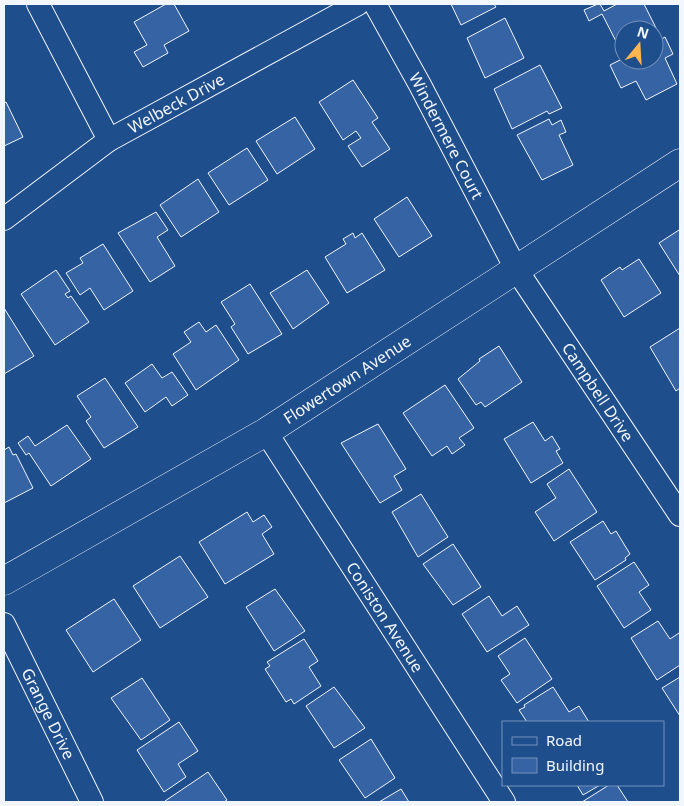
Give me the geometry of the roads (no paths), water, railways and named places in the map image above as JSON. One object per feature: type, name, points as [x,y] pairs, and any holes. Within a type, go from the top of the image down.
[{"type":"street","points":[[38,4],[109,140]]},
{"type":"street","name":"Welbeck Drive","points":[[4,219],[109,140],[358,4]]},
{"type":"street","name":"Windermere Court","points":[[375,4],[516,269]]},
{"type":"street","name":"Flowertown Avenue","points":[[4,581],[266,432],[680,162]]},
{"type":"street","name":"Campbell Drive","points":[[516,269],[680,515]]},
{"type":"street","name":"Coniston Avenue","points":[[266,432],[504,802]]},
{"type":"street","name":"Grange Drive","points":[[4,624],[92,802]]}]
